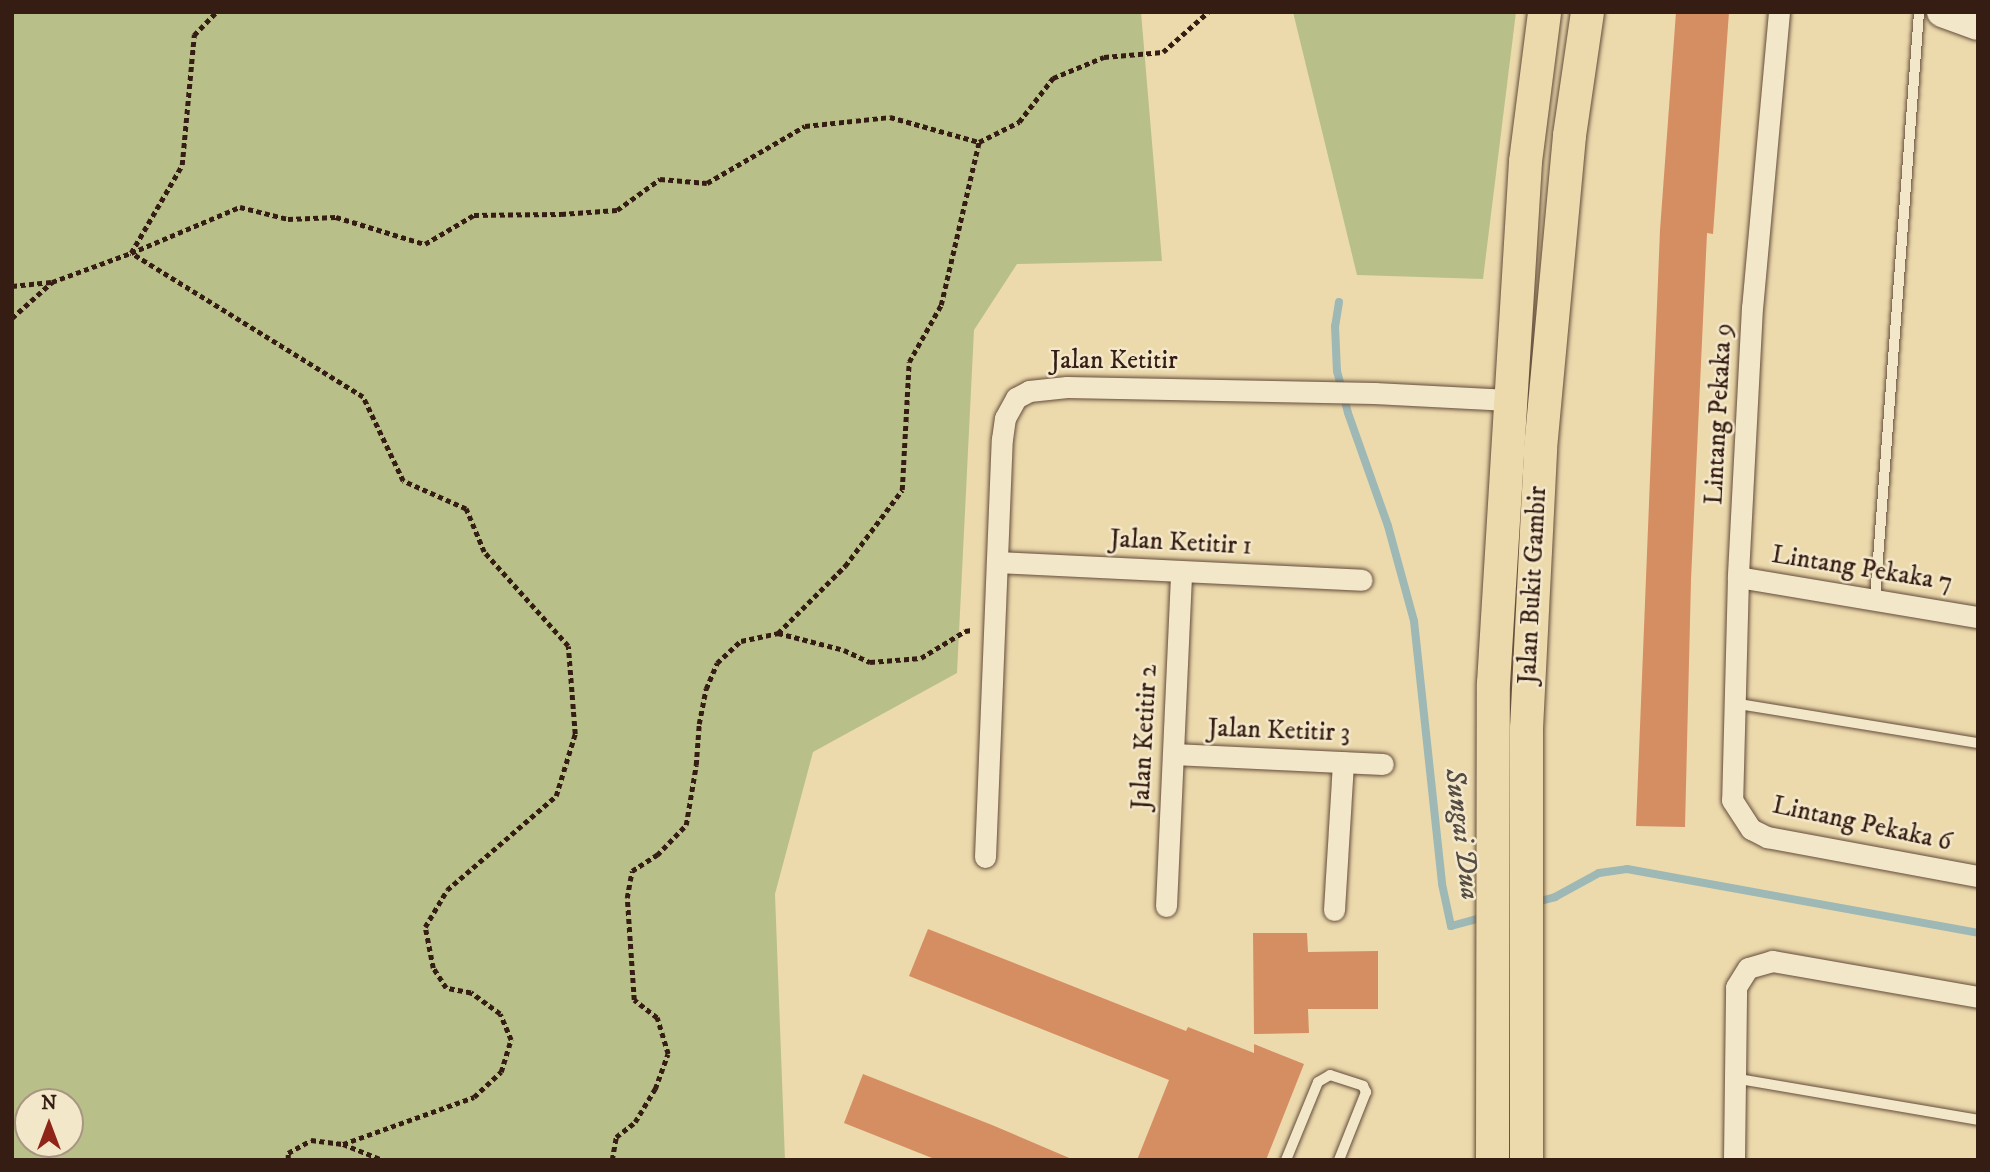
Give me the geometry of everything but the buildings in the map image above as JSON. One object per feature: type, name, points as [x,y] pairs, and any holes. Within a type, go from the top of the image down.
[{"type":"main road","name":"Jalan Bukit Gambir","points":[[1492,1160],[1493,682],[1525,161],[1544,12]]},
{"type":"main road","name":"Jalan Bukit Gambir","points":[[1526,1160],[1526,729],[1540,448],[1569,135],[1587,12]]},
{"type":"main road","points":[[1942,12],[1978,25]]},
{"type":"street","name":"Lintang Pekaka 9","points":[[1741,817],[1732,800],[1738,577],[1752,307],[1779,12]]},
{"type":"street","name":"Jalan Ketitir","points":[[985,857],[1005,418],[1016,398],[1029,390],[1067,387],[1374,393],[1509,400]]},
{"type":"street","name":"Jalan Ketitir 1","points":[[997,562],[1362,580]]},
{"type":"street","name":"Jalan Ketitir 2","points":[[1166,906],[1181,572]]},
{"type":"street","name":"Lintang Pekaka 7","points":[[1738,577],[1978,617]]},
{"type":"street","name":"Jalan Ketitir 3","points":[[1173,754],[1383,764]]},
{"type":"street","points":[[1334,910],[1343,762]]},
{"type":"street","name":"Lintang Pekaka 6","points":[[1741,817],[1751,829],[1767,837],[1978,876]]},
{"type":"street","points":[[1734,1160],[1736,987],[1748,968],[1772,961],[1978,997]]},
{"type":"lane","points":[[1875,599],[1919,12]]},
{"type":"lane","points":[[1733,703],[1978,743]]},
{"type":"lane","points":[[1286,1160],[1318,1082],[1330,1075],[1363,1086],[1366,1092],[1339,1160]]},
{"type":"lane","points":[[1733,1078],[1978,1120]]},
{"type":"path","points":[[131,253],[182,165],[194,35],[216,12]]},
{"type":"path","points":[[12,286],[52,282],[240,208],[288,219],[336,217],[425,244],[474,215],[617,210],[660,179],[707,183],[805,126],[890,117],[979,142],[1019,122],[1053,78],[1104,57],[1163,52],[1208,12]]},
{"type":"path","points":[[778,633],[845,566],[902,491],[909,362],[941,305],[979,142]]},
{"type":"path","points":[[131,253],[363,397],[403,481],[466,509],[484,552],[568,646],[575,734],[556,796],[447,890],[425,927],[433,968],[446,988],[471,993],[500,1014],[511,1040],[501,1072],[474,1097],[343,1144]]},
{"type":"path","points":[[12,318],[52,282]]},
{"type":"path","points":[[612,1160],[616,1138],[635,1122],[655,1089],[668,1054],[657,1018],[634,1000],[627,898],[632,871],[657,855],[686,825],[696,765],[699,724],[706,689],[717,663],[740,641],[778,633],[844,650],[870,662],[921,658],[965,631],[994,629]]},
{"type":"path","points":[[288,1160],[288,1153],[311,1140],[343,1144],[383,1160]]},
{"type":"green space","points":[[12,12],[1141,12],[1162,261],[1017,264],[974,330],[957,673],[813,752],[775,894],[785,1160],[12,1160]]},
{"type":"green space","points":[[1293,12],[1516,12],[1483,279],[1357,275]]},
{"type":"waterway","name":"Sungai Dua","points":[[1339,302],[1335,326],[1337,371],[1348,413],[1388,526],[1414,621],[1442,884],[1451,926],[1484,917]]},
{"type":"waterway","name":"Sungai Dua","points":[[1533,903],[1555,897],[1599,873],[1627,869],[1978,933]]}]
